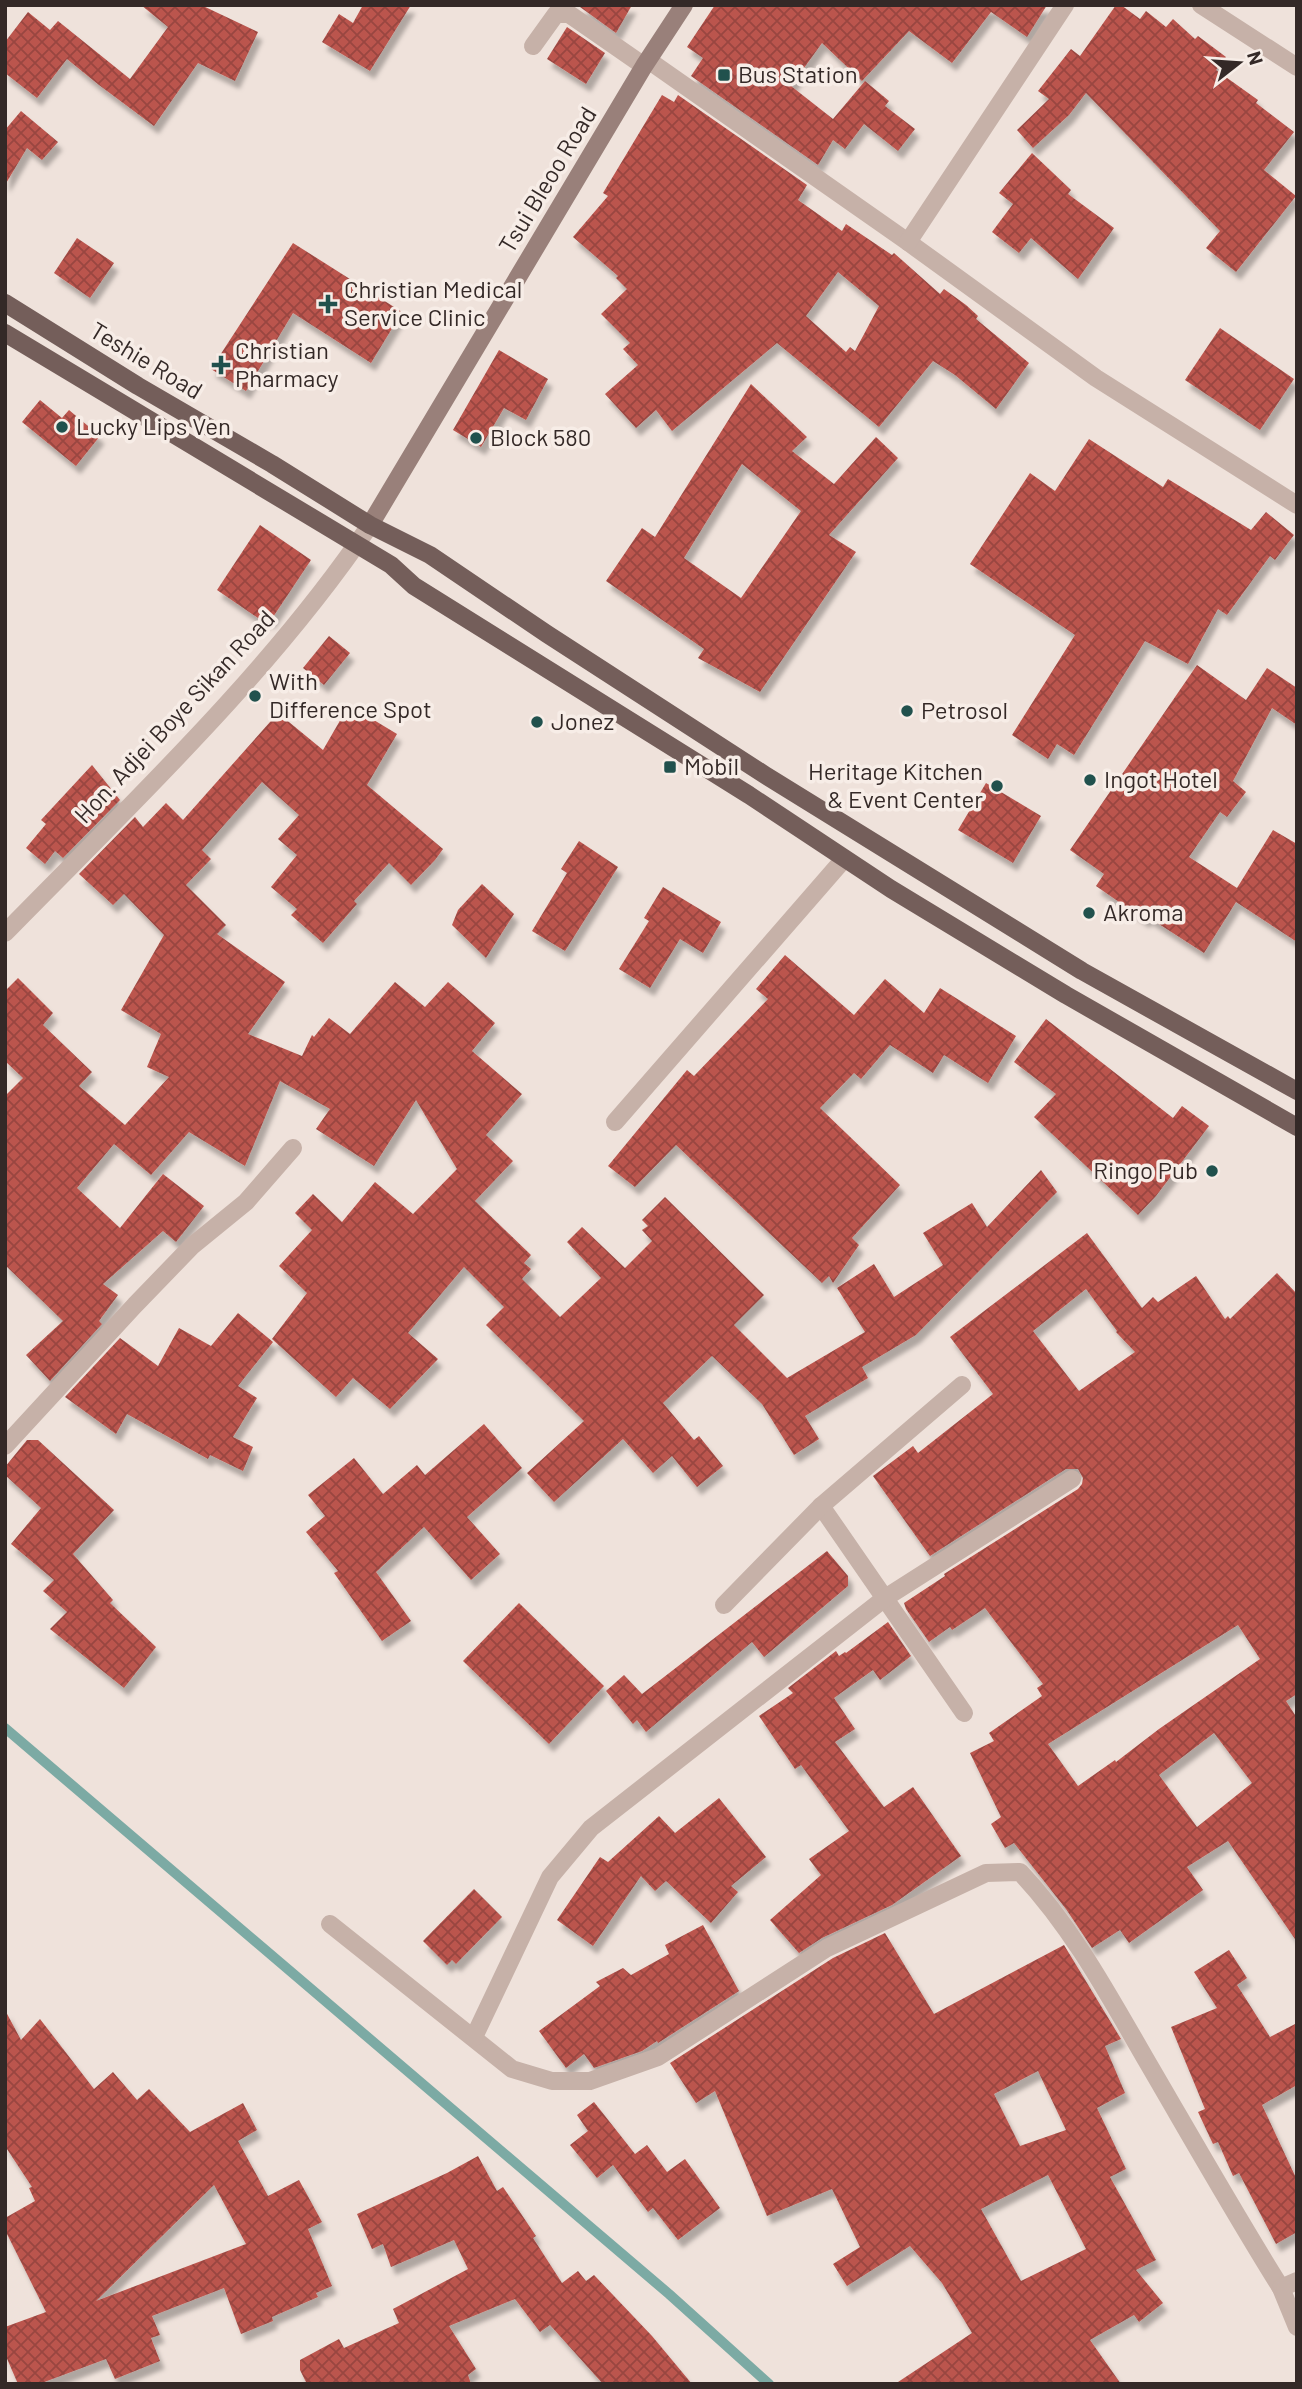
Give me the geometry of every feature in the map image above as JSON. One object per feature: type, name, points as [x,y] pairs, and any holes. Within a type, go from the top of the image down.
[{"type":"main road","name":"Teshie Road","points":[[5,303],[370,525],[429,555],[775,781],[1070,964],[1297,1091]]},
{"type":"main road","name":"Teshie Road","points":[[5,333],[391,565],[425,593],[749,795],[844,859],[1066,995],[1297,1127]]},
{"type":"street","name":"Tsui Bleoo Road","points":[[370,525],[646,63],[684,5]]},
{"type":"street","points":[[908,242],[1065,5]]},
{"type":"street","points":[[1201,5],[1297,67]]},
{"type":"street","points":[[533,46],[556,14],[569,14],[646,63],[908,242],[1096,378],[1297,505]]},
{"type":"street","name":"Hon. Adjei Boye Sikan Road","points":[[5,933],[255,671],[293,627],[370,525]]},
{"type":"street","points":[[615,1122],[844,859]]},
{"type":"street","points":[[5,1446],[192,1246],[246,1202],[293,1149]]},
{"type":"street","points":[[724,1605],[821,1506],[962,1385]]},
{"type":"street","points":[[474,2037],[550,1877],[591,1828],[885,1598],[1072,1479]]},
{"type":"street","points":[[821,1506],[964,1713]]},
{"type":"street","points":[[330,1924],[512,2069],[552,2081],[590,2081],[659,2057],[827,1948],[986,1874],[1020,1872],[1041,1894],[1100,1979],[1244,2229],[1289,2284],[1297,2327]]},
{"type":"building","points":[[141,5],[201,5],[258,32],[235,81],[198,63],[154,126],[67,59],[37,98],[5,73],[5,42],[28,12],[50,30],[58,21],[130,79],[168,27]]},
{"type":"building","points":[[363,5],[411,5],[370,71],[322,42],[339,14],[353,23]]},
{"type":"building","points":[[632,5],[616,33],[580,7]]},
{"type":"building","points":[[715,5],[1047,5],[1027,37],[991,12],[952,63],[909,31],[862,81],[822,43],[791,86],[833,119],[865,81],[889,101],[885,106],[915,129],[898,151],[864,124],[845,149],[833,140],[818,165],[691,76],[703,58],[687,47]]},
{"type":"building","points":[[1116,5],[1121,5],[1140,19],[1146,11],[1166,27],[1173,19],[1195,39],[1198,36],[1226,57],[1216,70],[1258,100],[1256,103],[1294,132],[1264,170],[1296,196],[1236,272],[1206,248],[1220,231],[1086,93],[1069,115],[1033,148],[1017,130],[1049,99],[1038,91],[1071,49],[1080,56]]},
{"type":"building","points":[[567,27],[605,53],[586,84],[547,59]]},
{"type":"building","points":[[662,95],[674,102],[678,95],[807,185],[798,200],[842,231],[846,224],[892,255],[894,253],[940,294],[944,289],[966,305],[978,316],[976,319],[1029,363],[996,409],[955,375],[933,361],[879,427],[777,343],[672,431],[656,410],[636,428],[605,394],[638,365],[623,349],[630,343],[601,314],[627,289],[616,278],[618,276],[573,237],[608,196],[603,193]],"holes":[[[838,272],[879,306],[855,351],[850,347],[846,352],[806,316]]]},
{"type":"building","points":[[21,111],[58,142],[42,160],[27,148],[5,185],[5,130]]},
{"type":"building","points":[[1032,153],[1071,190],[1068,194],[1114,228],[1078,279],[1031,238],[1019,253],[992,232],[1013,204],[999,193]]},
{"type":"building","points":[[77,238],[114,263],[90,298],[54,273]]},
{"type":"building","points":[[293,243],[402,312],[371,363],[293,313],[246,391],[211,369]]},
{"type":"building","points":[[1220,328],[1294,379],[1260,430],[1185,380]]},
{"type":"building","points":[[499,350],[548,379],[526,420],[504,408],[481,447],[453,430]]},
{"type":"building","points":[[751,384],[807,437],[792,451],[834,484],[876,437],[898,458],[829,535],[856,552],[760,692],[698,658],[704,649],[606,581],[642,528],[655,537]],"holes":[[[742,464],[801,511],[741,598],[684,558]]]},
{"type":"building","points":[[40,400],[62,418],[69,410],[100,436],[76,466],[22,422]]},
{"type":"building","points":[[1089,439],[1163,487],[1168,479],[1251,530],[1266,512],[1294,535],[1275,560],[1270,556],[1227,615],[1218,609],[1188,664],[1145,641],[1074,755],[1057,744],[1048,759],[1012,735],[1075,635],[970,564],[1030,473],[1055,491]]},
{"type":"building","points":[[260,525],[311,560],[271,620],[261,620],[217,590]]},
{"type":"building","points":[[329,636],[350,653],[324,685],[303,668]]},
{"type":"building","points":[[1197,665],[1246,700],[1267,668],[1297,688],[1297,725],[1272,708],[1233,781],[1246,792],[1227,817],[1220,812],[1189,857],[1237,888],[1273,830],[1297,844],[1297,942],[1236,902],[1204,953],[1148,917],[1145,920],[1096,886],[1104,874],[1070,850]]},
{"type":"building","points":[[349,705],[397,734],[367,785],[443,849],[435,860],[411,885],[389,863],[354,901],[357,904],[323,943],[291,915],[297,909],[271,887],[297,855],[278,839],[299,815],[262,782],[202,850],[211,859],[186,885],[226,925],[217,934],[285,982],[248,1034],[302,1056],[312,1035],[314,1037],[329,1018],[350,1034],[395,982],[425,1007],[448,982],[495,1023],[472,1051],[522,1094],[486,1135],[513,1161],[475,1201],[531,1255],[524,1263],[531,1269],[522,1279],[560,1317],[601,1278],[567,1242],[582,1227],[625,1268],[652,1241],[642,1230],[648,1226],[642,1220],[665,1197],[764,1295],[734,1325],[787,1378],[865,1332],[837,1288],[874,1264],[894,1297],[943,1265],[923,1233],[972,1203],[987,1227],[1041,1170],[1057,1192],[916,1335],[862,1367],[868,1378],[805,1416],[819,1439],[794,1455],[762,1404],[712,1356],[663,1403],[694,1440],[699,1436],[723,1466],[697,1487],[672,1456],[653,1473],[623,1439],[554,1502],[527,1473],[584,1421],[486,1325],[504,1307],[464,1267],[408,1333],[438,1359],[390,1409],[353,1378],[336,1397],[272,1339],[307,1293],[279,1266],[312,1230],[295,1213],[313,1194],[342,1222],[375,1182],[413,1214],[457,1169],[416,1100],[374,1166],[316,1129],[330,1109],[280,1081],[245,1166],[189,1132],[151,1175],[114,1144],[77,1188],[120,1228],[163,1174],[204,1206],[176,1242],[163,1231],[103,1284],[118,1295],[99,1321],[102,1324],[50,1381],[26,1355],[63,1321],[5,1265],[5,1096],[23,1078],[5,1061],[5,991],[18,978],[53,1013],[43,1025],[92,1072],[79,1086],[125,1125],[169,1077],[147,1067],[161,1034],[121,1010],[164,935],[124,894],[113,905],[79,874],[135,817],[143,827],[166,803],[183,820],[278,713],[323,750]]},
{"type":"building","points":[[92,765],[120,800],[63,858],[55,851],[45,864],[26,848],[46,824],[41,820]]},
{"type":"building","points":[[986,783],[1041,816],[1013,863],[958,830]]},
{"type":"building","points":[[579,841],[618,867],[565,951],[532,931],[567,873],[561,869]]},
{"type":"building","points":[[482,884],[514,914],[486,958],[452,925],[458,910]]},
{"type":"building","points":[[663,887],[721,922],[703,953],[680,939],[650,988],[619,969],[649,921],[644,918]]},
{"type":"building","points":[[785,955],[854,1015],[885,979],[924,1013],[940,988],[1016,1036],[988,1083],[944,1055],[933,1073],[890,1045],[861,1079],[854,1073],[820,1108],[900,1185],[852,1238],[859,1245],[833,1283],[829,1276],[822,1283],[676,1145],[635,1187],[608,1166],[687,1070],[694,1076],[768,999],[756,989]]},
{"type":"building","points":[[1046,1019],[1173,1118],[1182,1106],[1209,1126],[1156,1196],[1138,1215],[1034,1117],[1056,1094],[1014,1062]]},
{"type":"building","points":[[1087,1233],[1142,1308],[1153,1297],[1158,1302],[1196,1276],[1225,1319],[1228,1316],[1230,1319],[1277,1273],[1297,1294],[1297,1694],[1286,1701],[1297,1718],[1297,1942],[1228,1841],[1187,1867],[1203,1890],[1129,1943],[1120,1930],[1092,1948],[1066,1909],[1014,1843],[1005,1848],[991,1824],[1001,1817],[970,1753],[994,1741],[989,1733],[1042,1696],[1037,1688],[1043,1684],[985,1608],[929,1642],[904,1603],[945,1576],[944,1574],[1078,1489],[1083,1478],[1078,1469],[1066,1469],[930,1556],[873,1476],[913,1446],[918,1453],[993,1394],[950,1337]],"holes":[[[1086,1289],[1116,1332],[1135,1352],[1079,1391],[1033,1331]],[[1238,1625],[1260,1659],[1078,1786],[1048,1744]],[[1214,1733],[1252,1783],[1197,1827],[1159,1775]]]},
{"type":"building","points":[[238,1313],[273,1342],[238,1386],[257,1398],[233,1437],[253,1447],[243,1471],[210,1455],[208,1459],[127,1414],[116,1434],[65,1397],[120,1338],[158,1366],[179,1328],[211,1346]]},
{"type":"building","points":[[484,1424],[522,1468],[467,1517],[500,1554],[471,1580],[424,1527],[376,1572],[411,1621],[382,1641],[334,1573],[338,1571],[306,1532],[325,1516],[308,1495],[354,1458],[383,1494],[417,1465],[425,1475]]},
{"type":"building","points":[[27,1440],[38,1440],[114,1510],[73,1554],[113,1600],[110,1603],[156,1647],[124,1688],[50,1629],[67,1612],[43,1591],[54,1580],[11,1544],[41,1508],[5,1475],[5,1467]]},
{"type":"building","points":[[827,1551],[848,1576],[848,1586],[764,1657],[752,1642],[646,1732],[637,1720],[633,1724],[606,1691],[624,1675],[642,1694]]},
{"type":"building","points":[[519,1603],[604,1686],[549,1744],[463,1661]]},
{"type":"building","points":[[888,1622],[911,1656],[880,1680],[873,1670],[834,1698],[855,1729],[835,1742],[884,1807],[913,1787],[961,1856],[892,1905],[822,1938],[799,1953],[770,1920],[821,1875],[809,1859],[849,1831],[801,1765],[795,1769],[759,1716],[793,1693],[788,1688],[836,1651],[839,1656],[846,1653]]},
{"type":"building","points":[[719,1798],[766,1857],[731,1886],[738,1892],[711,1923],[666,1881],[655,1891],[641,1876],[593,1946],[557,1920],[600,1857],[608,1862],[659,1816],[675,1833]]},
{"type":"building","points":[[474,1889],[502,1917],[456,1964],[452,1960],[447,1965],[423,1941]]},
{"type":"building","points":[[703,1925],[739,1991],[642,2051],[594,2068],[584,2054],[566,2068],[539,2031],[600,1986],[596,1982],[623,1968],[631,1975],[669,1954],[665,1945]]},
{"type":"building","points":[[885,1933],[934,2014],[1064,1945],[1121,2039],[1105,2046],[1125,2093],[1097,2108],[1126,2169],[1110,2177],[1156,2260],[1136,2270],[1163,2303],[1139,2322],[1134,2315],[1090,2340],[1121,2384],[895,2384],[972,2333],[942,2283],[910,2246],[847,2286],[833,2264],[860,2247],[832,2189],[767,2216],[715,2091],[696,2103],[670,2063],[833,1958]],"holes":[[[1038,2071],[1066,2130],[1020,2146],[994,2094]],[[1048,2175],[1086,2249],[1021,2281],[981,2209]]]},
{"type":"building","points":[[1229,1950],[1247,1978],[1237,1985],[1270,2037],[1297,2023],[1297,2085],[1262,2105],[1297,2180],[1297,2232],[1276,2244],[1239,2173],[1233,2176],[1218,2142],[1213,2144],[1198,2112],[1205,2109],[1171,2027],[1217,2008],[1194,1972]]},
{"type":"building","points":[[5,2010],[21,2040],[40,2019],[94,2089],[113,2072],[137,2100],[149,2089],[190,2132],[243,2103],[257,2130],[238,2141],[268,2196],[299,2180],[322,2222],[308,2229],[332,2286],[316,2293],[318,2297],[272,2317],[273,2321],[241,2334],[224,2288],[152,2316],[160,2335],[151,2338],[160,2361],[115,2379],[106,2359],[39,2384],[18,2384],[5,2354],[5,2327],[46,2312],[5,2230],[5,2218],[35,2201],[29,2188],[32,2187],[5,2146]],"holes":[[[214,2185],[246,2244],[96,2301]]]},
{"type":"building","points":[[594,2102],[635,2154],[647,2145],[667,2172],[685,2159],[720,2208],[678,2240],[653,2208],[648,2212],[613,2165],[597,2178],[570,2145],[588,2131],[577,2115]]},
{"type":"building","points":[[478,2156],[497,2191],[503,2187],[536,2236],[533,2238],[562,2283],[578,2271],[586,2281],[594,2275],[652,2336],[692,2384],[603,2384],[550,2325],[540,2332],[515,2299],[449,2326],[476,2369],[468,2375],[471,2384],[307,2384],[300,2370],[300,2360],[339,2339],[344,2348],[399,2323],[393,2309],[468,2269],[454,2240],[391,2267],[383,2244],[372,2249],[357,2214]]},
{"type":"waterway","points":[[5,1728],[669,2294],[769,2384]]},
{"type":"place","name":"Bus Station","points":[[724,75]]},
{"type":"place","name":"Christian Medical Service Clinic","points":[[328,304]]},
{"type":"place","name":"Christian Pharmacy","points":[[221,365]]},
{"type":"place","name":"Lucky Lips Ven","points":[[62,427]]},
{"type":"place","name":"Block 580","points":[[476,438]]},
{"type":"place","name":"With Difference Spot","points":[[255,696]]},
{"type":"place","name":"Petrosol","points":[[907,711]]},
{"type":"place","name":"Jonez","points":[[537,722]]},
{"type":"place","name":"Mobil","points":[[670,767]]},
{"type":"place","name":"Ingot Hotel","points":[[1090,780]]},
{"type":"place","name":"Heritage Kitchen & Event Center","points":[[997,786]]},
{"type":"place","name":"Akroma","points":[[1089,913]]},
{"type":"place","name":"Ringo Pub","points":[[1212,1171]]}]
